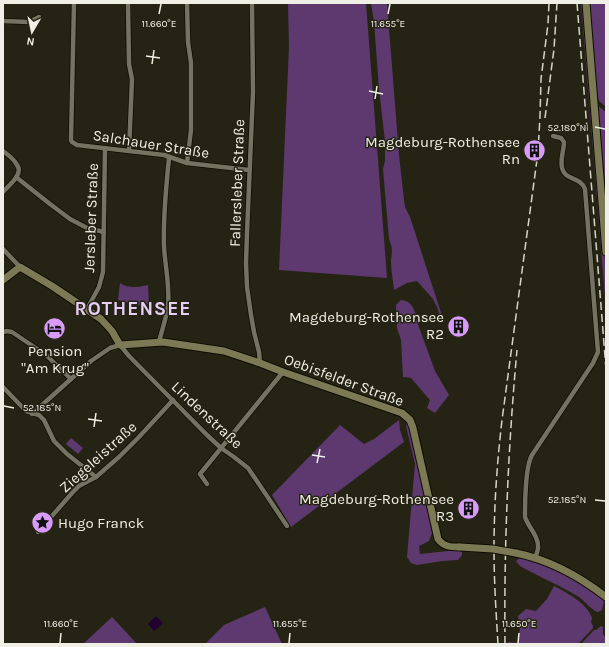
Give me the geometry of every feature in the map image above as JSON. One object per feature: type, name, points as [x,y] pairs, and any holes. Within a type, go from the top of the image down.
[{"type":"street","name":"Salchauer Straße","points":[[74,3],[71,140],[73,143],[76,145],[164,155],[187,163],[249,170]]},
{"type":"street","points":[[128,3],[129,64],[132,79],[128,151]]},
{"type":"street","points":[[187,3],[188,42],[191,63],[191,130],[187,163]]},
{"type":"street","name":"Fallersleber Straße","points":[[252,3],[253,92],[246,233],[247,275],[251,315],[260,363]]},
{"type":"street","points":[[586,3],[606,252]]},
{"type":"street","points":[[3,21],[29,22],[39,16]]},
{"type":"street","points":[[535,558],[538,549],[537,541],[526,521],[525,516],[529,461],[593,363],[598,352],[585,189],[579,181],[569,177],[564,172],[561,159],[564,142],[561,138],[553,136]]},
{"type":"street","name":"Jersleber Straße","points":[[87,309],[99,287],[102,278],[105,148]]},
{"type":"street","points":[[3,151],[17,164],[19,173],[3,192]]},
{"type":"street","points":[[159,342],[168,305],[164,221],[165,191],[169,158]]},
{"type":"street","points":[[16,177],[70,220],[87,228],[104,232]]},
{"type":"street","points":[[3,249],[20,268],[52,286],[106,323],[120,345],[110,348],[91,361],[32,414]]},
{"type":"street","points":[[3,280],[20,268]]},
{"type":"street","points":[[3,332],[8,331],[13,333],[41,351],[71,379]]},
{"type":"street","name":"Oebisfelder Straße","points":[[120,345],[159,342],[220,350],[402,413],[412,424],[438,539],[443,544],[447,546],[493,549],[535,558],[570,573],[606,597]]},
{"type":"street","name":"Lindenstraße","points":[[120,345],[200,429],[221,448],[248,468],[287,526]]},
{"type":"street","points":[[207,484],[200,474],[283,372]]},
{"type":"street","points":[[3,387],[26,411],[39,416],[44,420],[54,441],[67,454],[96,476]]},
{"type":"street","name":"Ziegeleistraße","points":[[38,532],[72,493],[120,457],[173,400]]},
{"type":"shaded area","points":[[288,3],[366,3],[387,278],[279,270],[289,47]]},
{"type":"shaded area","points":[[371,3],[387,3],[399,155],[405,207],[410,217],[444,322],[442,323],[433,299],[417,281],[407,283],[394,290],[391,264],[392,250],[389,239],[383,169],[385,161],[385,141]]},
{"type":"shaded area","points":[[581,3],[585,3],[606,276],[606,309]]},
{"type":"shaded area","points":[[589,3],[606,3],[606,107],[599,101],[598,98]]},
{"type":"shaded area","points":[[598,106],[606,112],[606,201]]},
{"type":"shaded area","points":[[120,283],[130,287],[148,285],[149,303],[145,307],[118,300]]},
{"type":"shaded area","points":[[401,300],[410,303],[417,317],[405,316],[396,320],[396,305]]},
{"type":"shaded area","points":[[416,319],[435,371],[449,395],[435,413],[427,408],[430,400],[411,378],[403,377],[401,340],[397,328],[397,320]]},
{"type":"shaded area","points":[[399,420],[400,430],[404,442],[291,527],[272,495],[340,425],[364,444],[374,439]]},
{"type":"shaded area","points":[[407,423],[409,424],[419,468],[432,533],[429,541],[419,546],[420,554],[462,551],[462,555],[458,560],[417,565],[411,563],[407,557],[415,464],[406,426]]},
{"type":"shaded area","points":[[71,438],[83,448],[78,454],[66,444]]},
{"type":"shaded area","points":[[521,557],[555,569],[584,585],[604,600],[602,610],[598,612],[596,611],[572,593],[520,566],[516,561]]},
{"type":"shaded area","points":[[554,586],[576,599],[586,608],[592,618],[591,622],[593,628],[578,644],[508,644],[508,642],[518,643],[520,628],[518,616],[526,609],[536,611],[547,599]]},
{"type":"shaded area","points":[[265,607],[282,644],[205,644],[224,625]]},
{"type":"shaded area","points":[[156,616],[163,623],[154,631],[148,624]]},
{"type":"shaded area","points":[[112,617],[137,644],[83,644]]},
{"type":"shaded area","points":[[601,626],[603,627],[603,634],[606,639],[606,644],[581,644],[594,630]]},
{"type":"railway","points":[[498,644],[494,549],[497,468],[502,420],[538,152],[541,79],[548,24],[549,3]]},
{"type":"railway","points":[[545,118],[554,49],[557,3]]},
{"type":"railway","points":[[577,3],[606,369]]},
{"type":"railway","points":[[505,644],[507,497],[517,350]]},
{"type":"place","name":"Magdeburg-Rothensee Rn","points":[[535,151]]},
{"type":"place","name":"Magdeburg-Rothensee R2","points":[[459,326]]},
{"type":"place","name":"Pension \"Am Krug\"","points":[[55,328]]},
{"type":"place","name":"Magdeburg-Rothensee R3","points":[[469,508]]},
{"type":"place","name":"Hugo Franck","points":[[43,523]]},
{"type":"district","name":"ROTHENSEE","points":[[133,308]]}]
